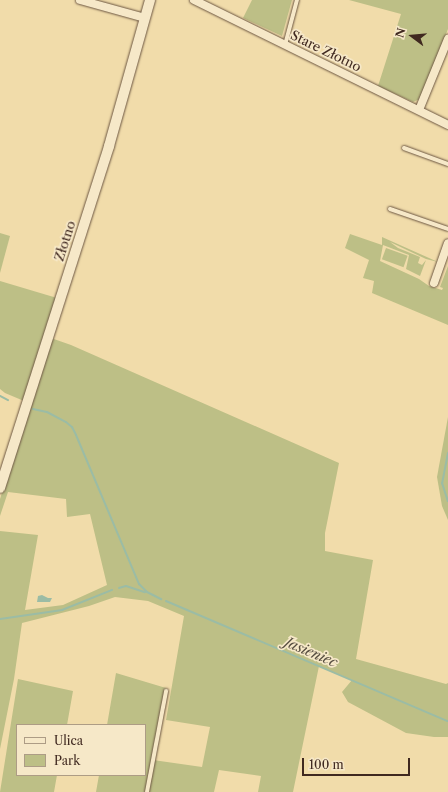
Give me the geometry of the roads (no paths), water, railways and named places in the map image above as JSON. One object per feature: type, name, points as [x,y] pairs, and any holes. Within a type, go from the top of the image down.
[{"type":"street","points":[[80,0],[145,18]]},
{"type":"street","name":"Złotno","points":[[0,488],[4,464],[109,146],[150,0]]},
{"type":"street","name":"Stare Złotno","points":[[194,0],[448,125]]},
{"type":"street","points":[[419,110],[448,39]]},
{"type":"street","points":[[434,283],[448,243]]},
{"type":"lane","points":[[285,45],[297,0]]},
{"type":"lane","points":[[404,148],[448,164]]},
{"type":"lane","points":[[390,209],[448,229]]},
{"type":"lane","points":[[147,792],[166,691]]},
{"type":"waterway","name":"Jasieniec","points":[[0,396],[8,400]]},
{"type":"waterway","name":"Jasieniec","points":[[33,409],[47,412],[66,422],[72,427],[139,584],[147,592],[161,599]]},
{"type":"waterway","points":[[448,453],[442,483],[448,501]]},
{"type":"waterway","points":[[119,588],[126,586],[145,592]]},
{"type":"waterway","points":[[0,619],[62,610],[112,590]]},
{"type":"waterway","name":"Jasieniec","points":[[166,601],[448,721]]}]
